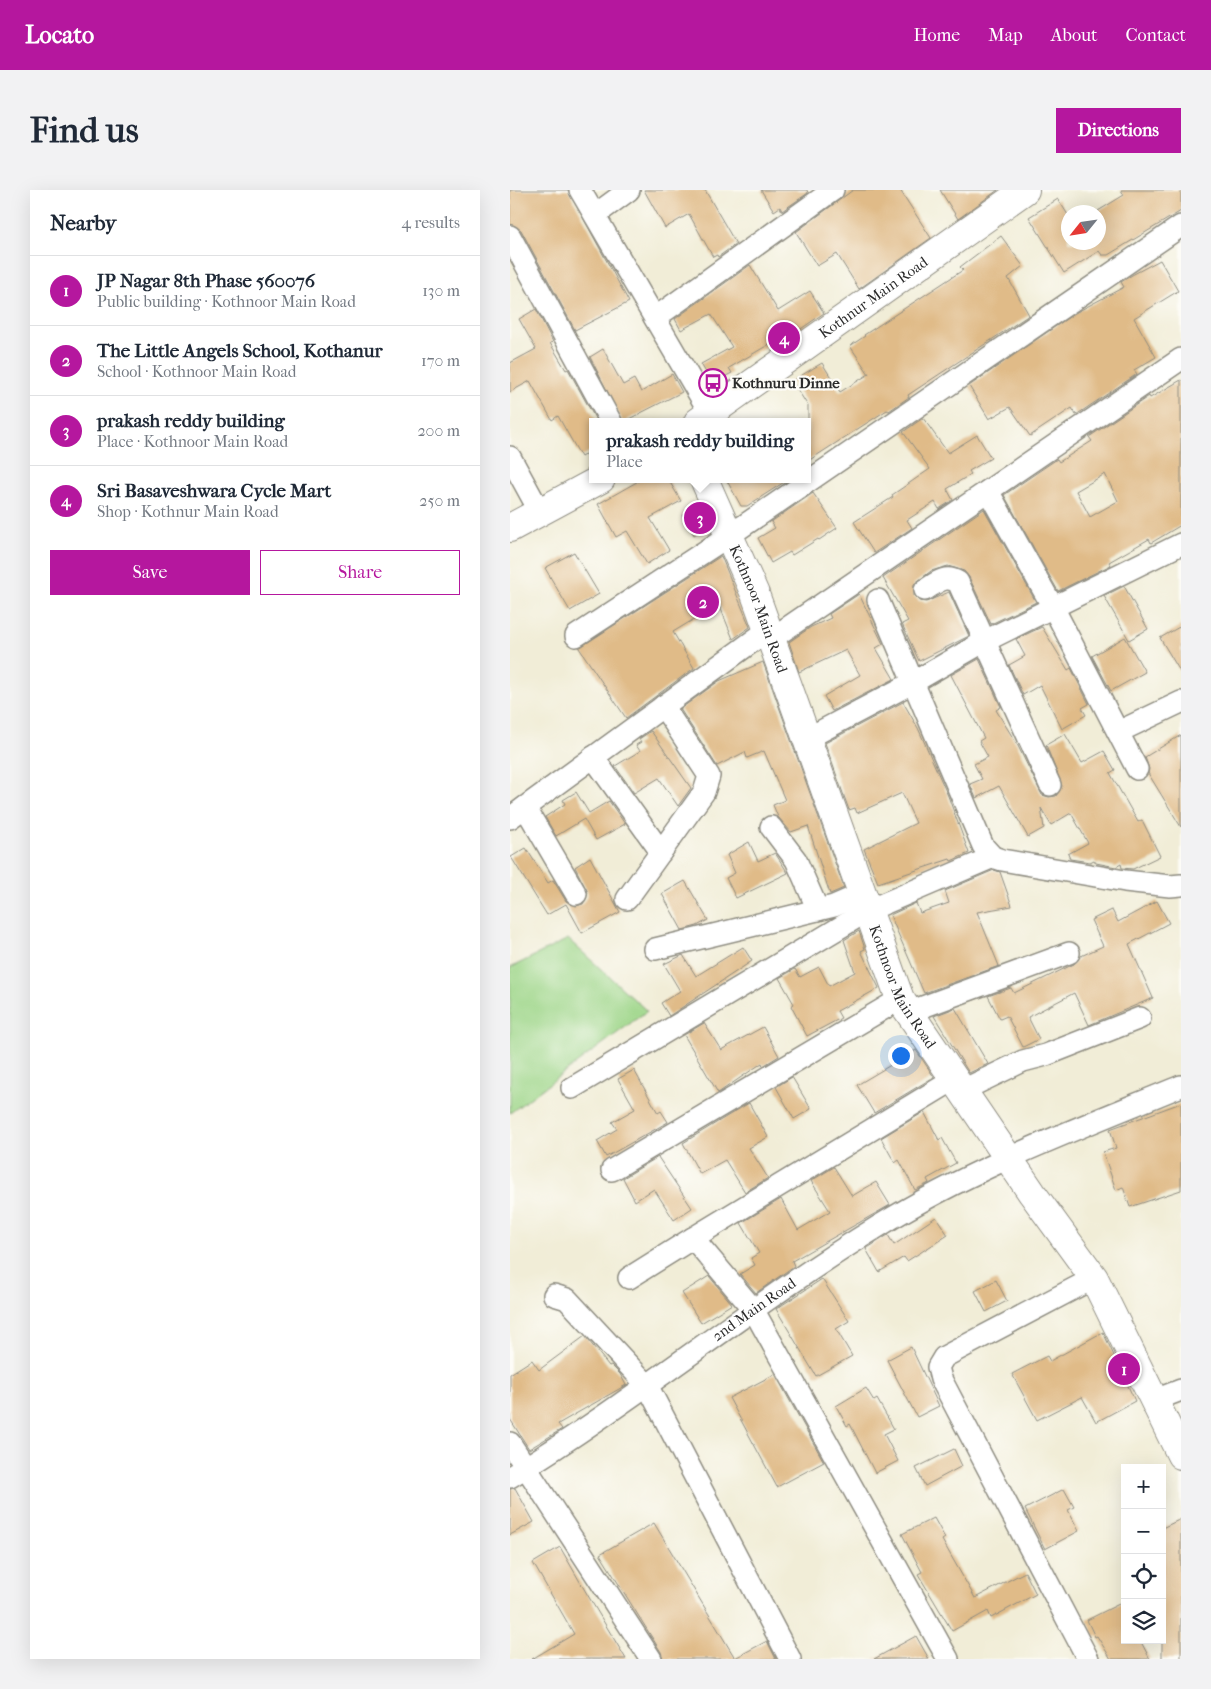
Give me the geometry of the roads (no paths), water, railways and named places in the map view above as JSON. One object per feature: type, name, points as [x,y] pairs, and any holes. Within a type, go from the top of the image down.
[{"type":"street","points":[[580,190],[655,318],[704,418]]},
{"type":"street","points":[[594,215],[629,190]]},
{"type":"street","points":[[655,318],[833,190]]},
{"type":"street","name":"Kothnur Main Road","points":[[704,418],[1025,190]]},
{"type":"street","points":[[811,480],[1181,226]]},
{"type":"street","points":[[510,236],[609,418]]},
{"type":"street","points":[[576,894],[518,812],[663,706],[988,491],[1181,359]]},
{"type":"street","points":[[510,457],[540,512]]},
{"type":"street","points":[[510,528],[594,483]]},
{"type":"street","name":"Kothnoor Main Road","points":[[706,483],[730,535],[770,634],[905,1006],[1008,1157],[1094,1278],[1156,1400],[1181,1455]]},
{"type":"street","points":[[576,636],[806,483]]},
{"type":"street","points":[[988,491],[1054,609],[1137,769]]},
{"type":"street","points":[[808,738],[986,641],[1054,609],[1181,544]]},
{"type":"street","points":[[925,590],[945,578],[951,578],[958,582],[1050,785]]},
{"type":"street","points":[[878,600],[983,846],[993,857],[1125,881],[1170,886],[1181,885]]},
{"type":"street","points":[[1118,732],[1181,702]]},
{"type":"street","points":[[627,899],[704,792],[709,776],[663,706]]},
{"type":"street","points":[[594,757],[661,852]]},
{"type":"street","points":[[771,827],[796,860],[818,910]]},
{"type":"street","points":[[655,949],[834,906],[866,901],[993,857]]},
{"type":"street","points":[[572,1088],[866,901]]},
{"type":"street","points":[[612,1170],[905,1006],[1069,953]]},
{"type":"street","points":[[629,1278],[693,1238],[959,1085],[1023,1061],[1046,1055],[1140,1018]]},
{"type":"street","name":"2nd Main Road","points":[[518,1472],[609,1413],[753,1309],[881,1224],[1008,1157],[1181,1086]]},
{"type":"street","points":[[693,1238],[753,1309],[948,1659]]},
{"type":"street","points":[[1088,1659],[940,1380],[938,1367],[944,1357],[1094,1278]]},
{"type":"street","points":[[554,1295],[567,1299],[647,1385],[790,1659]]},
{"type":"street","points":[[1156,1400],[1181,1390]]},
{"type":"street","points":[[510,1443],[518,1472],[651,1659]]},
{"type":"place","name":"Sri Basaveshwara Cycle Mart","points":[[784,338]]},
{"type":"place","name":"Kothnuru Dinne","points":[[713,383]]},
{"type":"place","name":"prakash reddy building","points":[[700,518]]},
{"type":"place","name":"The Little Angels School, Kothanur","points":[[703,602]]},
{"type":"place","name":"JP Nagar 8th Phase 560076","points":[[1124,1369]]}]
